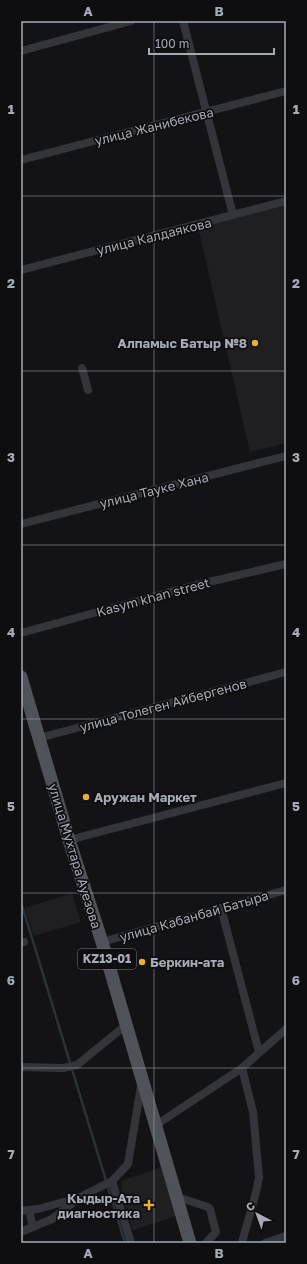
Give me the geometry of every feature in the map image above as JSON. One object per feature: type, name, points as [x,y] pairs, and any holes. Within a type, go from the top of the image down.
[{"type":"main road","name":"улица Мухтара Ауезова","points":[[21,677],[69,840],[102,942],[190,1243]]},
{"type":"street","points":[[21,51],[131,21]]},
{"type":"street","points":[[183,21],[233,215]]},
{"type":"street","name":"улица Жанибекова","points":[[21,160],[286,91]]},
{"type":"street","name":"улица Калдаякова","points":[[21,270],[286,201]]},
{"type":"street","points":[[82,368],[88,390]]},
{"type":"street","name":"улица Тауке Хана","points":[[21,524],[286,456]]},
{"type":"street","name":"Kasym khan street","points":[[21,633],[196,585],[286,564]]},
{"type":"street","name":"улица Толеген Айбергенов","points":[[39,738],[286,672]]},
{"type":"street","points":[[69,840],[286,783]]},
{"type":"street","name":"улица Кабанбай Батыра","points":[[102,942],[286,890]]},
{"type":"street","points":[[221,908],[259,1052]]},
{"type":"street","points":[[21,1067],[63,1068],[71,1066],[126,1025]]},
{"type":"street","points":[[156,1125],[242,1068],[286,1030]]},
{"type":"street","points":[[242,1068],[253,1112],[259,1176],[258,1187],[242,1243]]},
{"type":"street","points":[[21,1232],[52,1219],[78,1198],[109,1182],[128,1164],[142,1080]]},
{"type":"street","points":[[109,1182],[131,1243]]},
{"type":"street","points":[[177,1197],[210,1209],[216,1232],[206,1243]]},
{"type":"street","points":[[33,1227],[25,1210],[38,1209],[78,1198]]},
{"type":"street","points":[[265,1243],[286,1236]]},
{"type":"shaded area","name":"Алпамыс Батыр №8","points":[[286,204],[286,443],[250,452],[198,227]]},
{"type":"shaded area","points":[[72,893],[81,922],[34,936],[25,908]]},
{"type":"shaded area","name":"Кыдыр-Ата диагностика","points":[[161,1167],[176,1216],[133,1230],[121,1193],[122,1181]]},
{"type":"waterway","points":[[21,902],[125,1243]]},
{"type":"place","name":"Алпамыс Батыр №8","points":[[255,343]]},
{"type":"place","name":"Аружан Маркет","points":[[86,797]]},
{"type":"place","name":"Беркин-ата","points":[[142,962]]},
{"type":"place","name":"Кыдыр-Ата диагностика","points":[[149,1205]]}]
